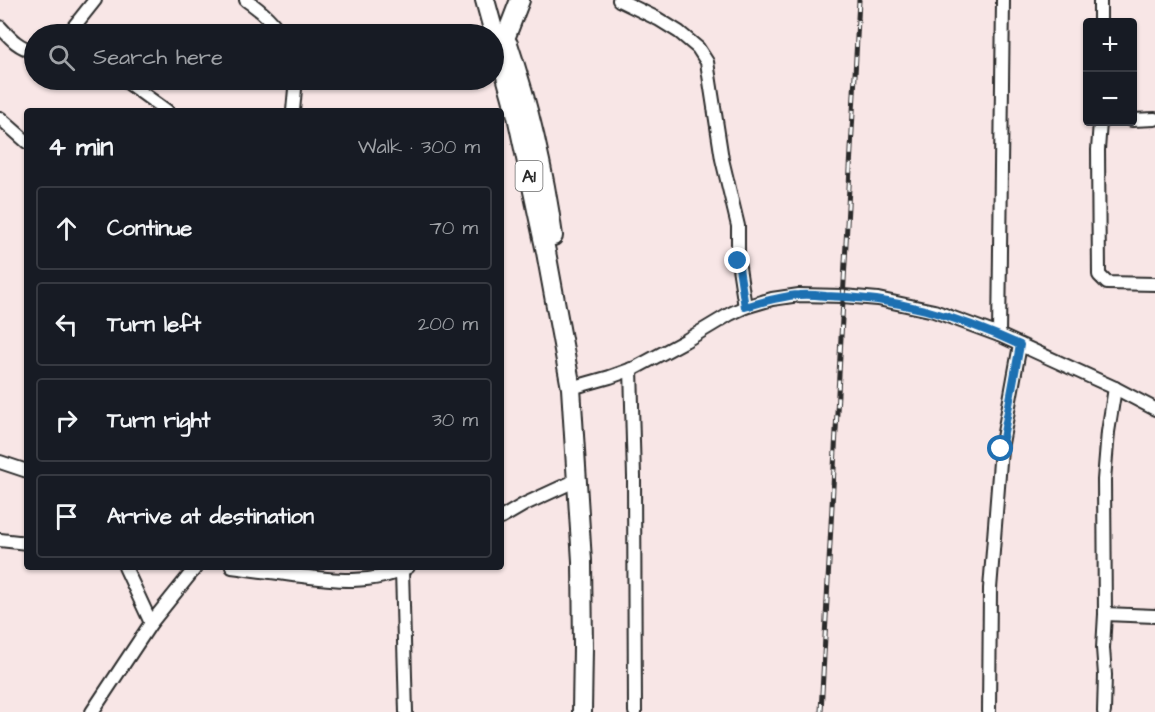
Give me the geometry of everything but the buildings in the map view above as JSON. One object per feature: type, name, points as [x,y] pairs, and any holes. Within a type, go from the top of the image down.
[{"type":"highway","name":"A1","points":[[485,0],[492,24]]},
{"type":"highway","name":"A1","points":[[495,0],[502,24]]},
{"type":"highway","points":[[506,36],[520,0]]},
{"type":"highway","name":"A1","points":[[504,29],[519,75],[548,197],[564,303],[565,354]]},
{"type":"highway","name":"A1","points":[[504,69],[517,116],[546,252],[571,388],[582,561],[582,712]]},
{"type":"street","points":[[76,24],[95,0]]},
{"type":"street","points":[[246,0],[273,24]]},
{"type":"street","points":[[619,0],[679,32],[698,48],[707,62],[722,159],[738,225],[738,261],[745,307]]},
{"type":"street","points":[[999,336],[1003,0]]},
{"type":"street","points":[[1100,0],[1100,18]]},
{"type":"street","points":[[0,27],[24,49]]},
{"type":"street","points":[[138,90],[163,108]]},
{"type":"street","points":[[293,108],[295,90]]},
{"type":"street","points":[[0,118],[24,139]]},
{"type":"street","points":[[1137,120],[1155,119]]},
{"type":"street","points":[[1100,126],[1099,275],[1107,282],[1155,284]]},
{"type":"street","points":[[571,388],[631,369],[745,307],[772,299],[799,295],[843,296],[878,299],[934,311],[1020,345],[1115,388],[1155,409]]},
{"type":"street","points":[[989,712],[990,589],[1000,461],[1020,345]]},
{"type":"street","points":[[631,369],[635,712]]},
{"type":"street","points":[[1104,712],[1103,648],[1106,614],[1104,480],[1115,388]]},
{"type":"street","points":[[0,462],[24,470]]},
{"type":"street","points":[[504,516],[577,480]]},
{"type":"street","points":[[0,540],[24,543]]},
{"type":"street","points":[[126,570],[151,623]]},
{"type":"street","points":[[92,712],[151,623],[194,570]]},
{"type":"street","points":[[256,570],[335,580],[369,579],[397,570]]},
{"type":"street","points":[[403,570],[406,712]]},
{"type":"street","points":[[1106,614],[1155,616]]},
{"type":"railway","points":[[821,712],[859,0]]},
{"type":"route","points":[[738,261],[745,307],[772,299],[799,295],[878,299],[934,311],[1020,345],[1001,449]]}]
